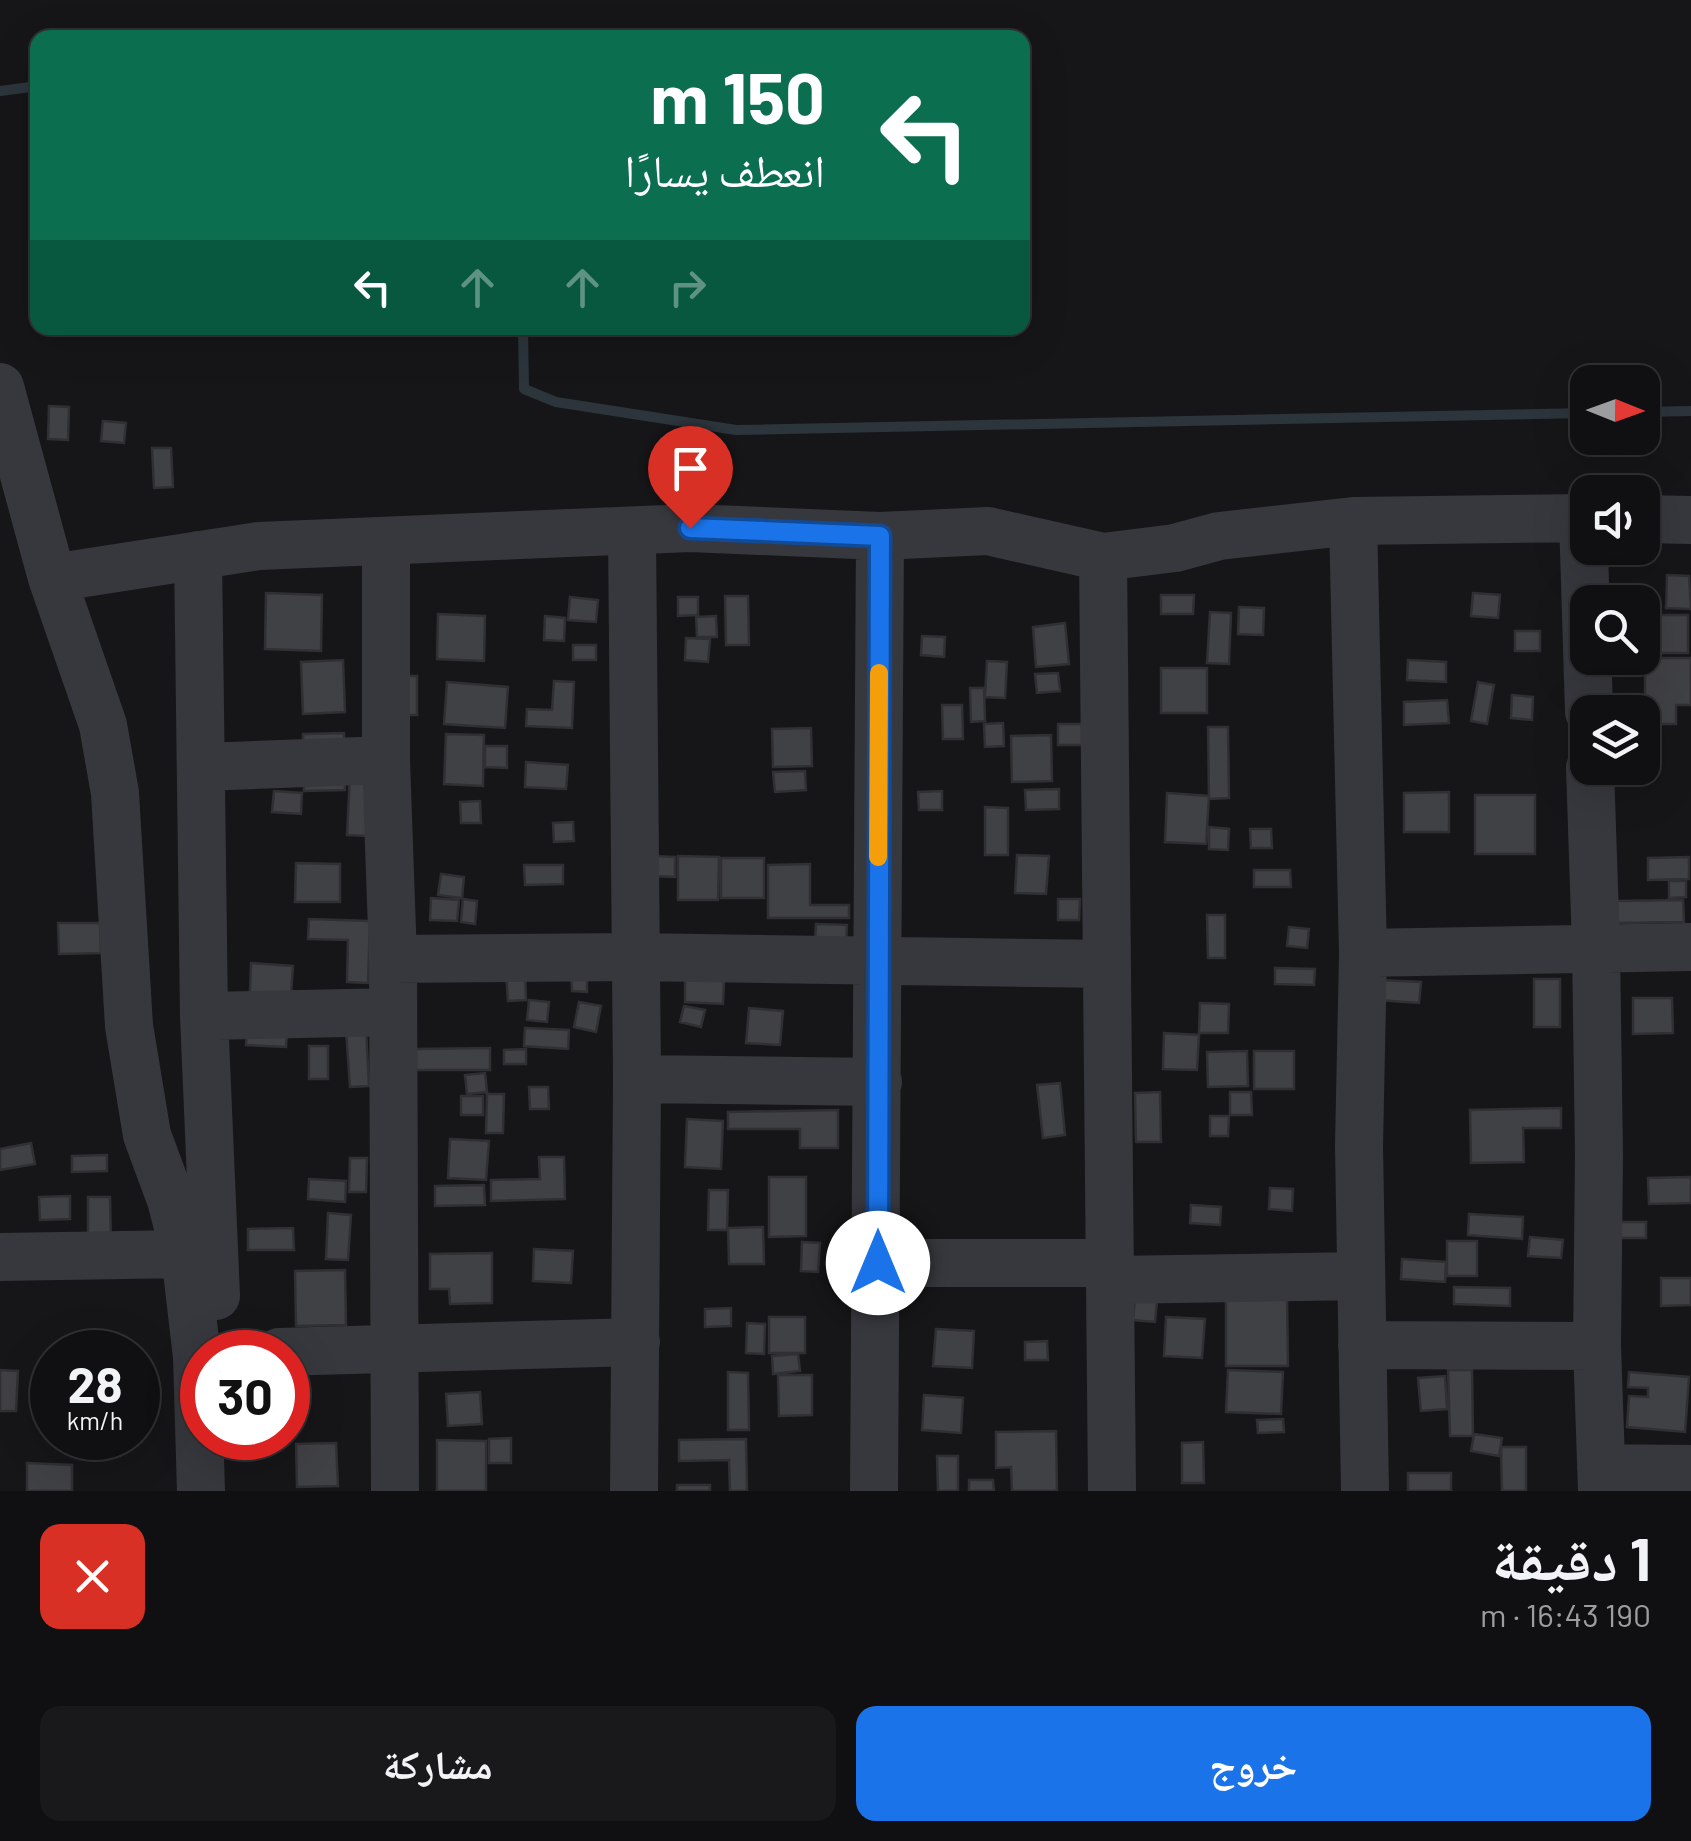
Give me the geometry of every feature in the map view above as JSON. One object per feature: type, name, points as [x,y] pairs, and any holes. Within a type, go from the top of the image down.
[{"type":"street","points":[[0,388],[52,578],[103,725],[115,793],[129,1026],[147,1135],[172,1200],[201,1330]]},
{"type":"street","points":[[52,578],[259,546],[690,528],[880,536],[988,531],[1103,557],[1175,548],[1219,536],[1354,521],[1570,518]]},
{"type":"street","points":[[1660,519],[1691,520]]},
{"type":"street","points":[[1354,521],[1362,952],[1359,1146],[1365,1491]]},
{"type":"street","points":[[632,532],[637,1079],[634,1491]]},
{"type":"street","points":[[874,1491],[880,536]]},
{"type":"street","points":[[386,541],[396,1491]]},
{"type":"street","points":[[198,555],[206,1330]]},
{"type":"street","points":[[1103,557],[1112,1491]]},
{"type":"street","points":[[1586,565],[1589,695]]},
{"type":"street","points":[[202,767],[386,760]]},
{"type":"street","points":[[1591,785],[1602,1480],[1691,1469]]},
{"type":"street","points":[[1362,952],[1691,947]]},
{"type":"street","points":[[393,959],[635,957],[1107,964]]},
{"type":"street","points":[[204,1016],[393,1012]]},
{"type":"street","points":[[637,1079],[878,1082]]},
{"type":"street","points":[[0,1257],[185,1254]]},
{"type":"street","points":[[878,1263],[1361,1276]]},
{"type":"street","points":[[310,1351],[636,1342]]},
{"type":"street","points":[[1362,1345],[1597,1346]]},
{"type":"street","points":[[201,1491],[202,1460]]},
{"type":"building","points":[[49,406],[69,407],[68,440],[48,439]]},
{"type":"building","points":[[103,421],[126,423],[124,443],[101,441]]},
{"type":"building","points":[[152,448],[171,448],[173,487],[154,488]]},
{"type":"building","points":[[1667,575],[1689,576],[1691,609],[1666,608]]},
{"type":"building","points":[[266,593],[322,595],[321,651],[265,649]]},
{"type":"building","points":[[1473,593],[1500,595],[1498,618],[1471,616]]},
{"type":"building","points":[[1161,595],[1194,595],[1193,614],[1161,614]]},
{"type":"building","points":[[725,596],[748,596],[749,645],[726,645]]},
{"type":"building","points":[[570,597],[598,600],[596,622],[568,620]]},
{"type":"building","points":[[678,597],[698,597],[698,615],[678,616]]},
{"type":"building","points":[[1239,607],[1264,608],[1263,635],[1238,634]]},
{"type":"building","points":[[1210,612],[1231,613],[1229,664],[1207,663]]},
{"type":"building","points":[[438,614],[485,616],[484,661],[437,659]]},
{"type":"building","points":[[1660,615],[1688,615],[1688,653],[1660,653]]},
{"type":"building","points":[[545,616],[565,618],[564,641],[544,640]]},
{"type":"building","points":[[716,616],[717,637],[697,637],[696,617]]},
{"type":"building","points":[[1065,623],[1069,664],[1036,667],[1033,627]]},
{"type":"building","points":[[1515,631],[1540,631],[1540,651],[1515,651]]},
{"type":"building","points":[[922,636],[945,637],[944,657],[921,655]]},
{"type":"building","points":[[686,638],[710,639],[708,662],[685,660]]},
{"type":"building","points":[[573,645],[596,645],[596,660],[573,660]]},
{"type":"building","points":[[1660,658],[1691,658],[1691,705],[1676,705],[1676,724],[1660,724],[1660,695],[1645,695],[1645,675],[1660,675]]},
{"type":"building","points":[[343,660],[345,712],[303,714],[301,662]]},
{"type":"building","points":[[1408,660],[1446,662],[1446,682],[1407,680]]},
{"type":"building","points":[[987,661],[1007,662],[1005,698],[985,697]]},
{"type":"building","points":[[1161,668],[1207,668],[1207,713],[1161,713]]},
{"type":"building","points":[[1058,673],[1060,691],[1037,693],[1035,674]]},
{"type":"building","points":[[397,676],[417,676],[417,715],[397,715]]},
{"type":"building","points":[[554,681],[574,682],[572,728],[526,726],[527,709],[552,710]]},
{"type":"building","points":[[447,682],[508,687],[505,728],[444,724]]},
{"type":"building","points":[[1478,682],[1494,685],[1487,724],[1471,721]]},
{"type":"building","points":[[970,688],[984,688],[985,721],[971,722]]},
{"type":"building","points":[[1512,695],[1533,697],[1532,720],[1511,718]]},
{"type":"building","points":[[1447,700],[1449,723],[1404,725],[1404,702]]},
{"type":"building","points":[[942,705],[962,705],[963,739],[943,739]]},
{"type":"building","points":[[1003,723],[1004,746],[985,747],[984,724]]},
{"type":"building","points":[[1058,724],[1082,724],[1082,745],[1058,745]]},
{"type":"building","points":[[1208,727],[1228,727],[1229,798],[1209,799]]},
{"type":"building","points":[[811,728],[812,766],[773,767],[772,729]]},
{"type":"building","points":[[344,733],[345,790],[304,791],[303,734]]},
{"type":"building","points":[[446,734],[484,735],[483,786],[444,784]]},
{"type":"building","points":[[1051,735],[1052,781],[1012,782],[1011,736]]},
{"type":"building","points":[[485,746],[507,746],[507,768],[485,767]]},
{"type":"building","points":[[526,762],[568,765],[566,789],[525,787]]},
{"type":"building","points":[[805,771],[806,790],[775,792],[773,772]]},
{"type":"building","points":[[350,775],[369,776],[367,836],[347,835]]},
{"type":"building","points":[[1059,789],[1059,809],[1026,810],[1025,790]]},
{"type":"building","points":[[274,791],[302,793],[301,814],[272,812]]},
{"type":"building","points":[[942,791],[942,810],[919,810],[918,792]]},
{"type":"building","points":[[1449,792],[1449,832],[1404,832],[1404,793]]},
{"type":"building","points":[[1167,793],[1209,796],[1206,844],[1165,842]]},
{"type":"building","points":[[1475,795],[1535,795],[1535,854],[1475,854]]},
{"type":"building","points":[[480,801],[481,823],[461,823],[460,802]]},
{"type":"building","points":[[985,807],[1008,808],[1008,855],[985,855]]},
{"type":"building","points":[[573,822],[574,841],[554,842],[553,823]]},
{"type":"building","points":[[1209,827],[1229,829],[1228,850],[1209,849]]},
{"type":"building","points":[[1250,829],[1271,829],[1272,848],[1251,848]]},
{"type":"building","points":[[1017,855],[1049,856],[1046,894],[1015,893]]},
{"type":"building","points":[[654,856],[675,857],[675,877],[653,876]]},
{"type":"building","points":[[678,856],[719,857],[718,900],[678,900]]},
{"type":"building","points":[[1689,857],[1689,879],[1648,880],[1648,858]]},
{"type":"building","points":[[721,858],[764,858],[764,898],[721,898]]},
{"type":"building","points":[[296,863],[340,864],[340,902],[295,902]]},
{"type":"building","points":[[810,864],[810,905],[849,905],[849,918],[768,918],[768,865]]},
{"type":"building","points":[[524,865],[563,865],[563,884],[525,885]]},
{"type":"building","points":[[1254,870],[1290,870],[1291,887],[1254,887]]},
{"type":"building","points":[[441,874],[464,877],[462,898],[438,895]]},
{"type":"building","points":[[1669,881],[1686,881],[1686,897],[1669,898]]},
{"type":"building","points":[[431,898],[459,900],[457,921],[430,920]]},
{"type":"building","points":[[463,899],[477,901],[475,924],[461,922]]},
{"type":"building","points":[[1058,899],[1080,899],[1079,920],[1058,920]]},
{"type":"building","points":[[1683,900],[1684,922],[1617,923],[1617,901]]},
{"type":"building","points":[[1207,915],[1225,915],[1225,958],[1208,958]]},
{"type":"building","points":[[309,919],[370,921],[368,983],[347,982],[348,940],[308,939]]},
{"type":"building","points":[[58,923],[100,923],[101,953],[59,954]]},
{"type":"building","points":[[816,924],[847,925],[846,942],[815,941]]},
{"type":"building","points":[[1289,927],[1309,929],[1307,948],[1287,946]]},
{"type":"building","points":[[251,963],[293,966],[291,995],[250,992]]},
{"type":"building","points":[[1275,968],[1315,969],[1314,985],[1275,984]]},
{"type":"building","points":[[525,971],[526,1000],[508,1001],[506,972]]},
{"type":"building","points":[[571,971],[587,971],[587,992],[572,991]]},
{"type":"building","points":[[685,979],[724,981],[723,1004],[685,1002]]},
{"type":"building","points":[[1534,979],[1560,979],[1560,1027],[1534,1027]]},
{"type":"building","points":[[1380,980],[1421,982],[1419,1003],[1378,1000]]},
{"type":"building","points":[[1633,998],[1672,998],[1673,1033],[1633,1034]]},
{"type":"building","points":[[529,1000],[549,1002],[547,1022],[527,1020]]},
{"type":"building","points":[[579,1002],[601,1006],[596,1032],[574,1027]]},
{"type":"building","points":[[1200,1003],[1229,1004],[1228,1033],[1199,1033]]},
{"type":"building","points":[[684,1006],[705,1010],[701,1027],[680,1022]]},
{"type":"building","points":[[749,1008],[783,1011],[780,1045],[746,1043]]},
{"type":"building","points":[[248,1017],[288,1019],[286,1047],[246,1045]]},
{"type":"building","points":[[525,1028],[569,1030],[568,1049],[524,1046]]},
{"type":"building","points":[[346,1030],[366,1030],[369,1086],[350,1087]]},
{"type":"building","points":[[1164,1033],[1199,1035],[1197,1070],[1163,1069]]},
{"type":"building","points":[[309,1046],[328,1046],[328,1079],[309,1079]]},
{"type":"building","points":[[490,1048],[490,1070],[416,1070],[416,1049]]},
{"type":"building","points":[[526,1049],[526,1064],[504,1064],[504,1050]]},
{"type":"building","points":[[1247,1051],[1248,1086],[1208,1087],[1207,1052]]},
{"type":"building","points":[[1254,1051],[1294,1051],[1294,1089],[1254,1089]]},
{"type":"building","points":[[485,1073],[487,1092],[467,1094],[465,1075]]},
{"type":"building","points":[[1060,1083],[1065,1135],[1043,1138],[1037,1085]]},
{"type":"building","points":[[529,1087],[548,1087],[549,1109],[530,1109]]},
{"type":"building","points":[[1160,1092],[1161,1142],[1136,1142],[1135,1093]]},
{"type":"building","points":[[1230,1092],[1251,1092],[1252,1115],[1230,1115]]},
{"type":"building","points":[[487,1094],[504,1094],[503,1133],[486,1133]]},
{"type":"building","points":[[461,1096],[483,1096],[483,1115],[461,1115]]},
{"type":"building","points":[[1561,1108],[1561,1128],[1523,1128],[1524,1162],[1471,1163],[1470,1110]]},
{"type":"building","points":[[838,1110],[838,1148],[800,1148],[800,1129],[728,1129],[728,1112]]},
{"type":"building","points":[[1210,1116],[1229,1116],[1228,1136],[1210,1136]]},
{"type":"building","points":[[687,1119],[723,1121],[721,1169],[685,1167]]},
{"type":"building","points":[[450,1139],[489,1141],[486,1180],[448,1178]]},
{"type":"building","points":[[31,1143],[35,1164],[0,1170],[0,1149]]},
{"type":"building","points":[[107,1155],[107,1171],[72,1172],[72,1156]]},
{"type":"building","points":[[539,1157],[564,1157],[565,1199],[491,1201],[491,1180],[540,1179]]},
{"type":"building","points":[[350,1158],[367,1158],[366,1192],[349,1192]]},
{"type":"building","points":[[769,1177],[806,1177],[806,1236],[769,1237]]},
{"type":"building","points":[[1691,1177],[1691,1203],[1649,1204],[1648,1178]]},
{"type":"building","points":[[309,1179],[346,1181],[345,1202],[308,1199]]},
{"type":"building","points":[[484,1185],[485,1205],[435,1206],[435,1186]]},
{"type":"building","points":[[1270,1188],[1293,1189],[1292,1211],[1269,1209]]},
{"type":"building","points":[[709,1190],[728,1190],[727,1230],[708,1230]]},
{"type":"building","points":[[70,1196],[70,1219],[40,1220],[39,1197]]},
{"type":"building","points":[[88,1197],[110,1197],[111,1247],[88,1247]]},
{"type":"building","points":[[1191,1205],[1221,1207],[1220,1225],[1190,1223]]},
{"type":"building","points":[[328,1213],[351,1215],[348,1260],[326,1259]]},
{"type":"building","points":[[1469,1214],[1523,1217],[1522,1239],[1468,1235]]},
{"type":"building","points":[[1621,1222],[1646,1222],[1646,1238],[1620,1238]]},
{"type":"building","points":[[763,1227],[764,1264],[729,1264],[728,1228]]},
{"type":"building","points":[[293,1228],[294,1250],[248,1250],[248,1229]]},
{"type":"building","points":[[1530,1237],[1563,1240],[1561,1258],[1528,1256]]},
{"type":"building","points":[[1447,1241],[1477,1241],[1477,1276],[1447,1276]]},
{"type":"building","points":[[802,1242],[820,1243],[818,1272],[801,1271]]},
{"type":"building","points":[[534,1249],[573,1251],[571,1283],[533,1281]]},
{"type":"building","points":[[492,1253],[492,1303],[450,1304],[449,1289],[430,1289],[430,1254]]},
{"type":"building","points":[[1402,1259],[1446,1262],[1445,1282],[1401,1279]]},
{"type":"building","points":[[345,1270],[346,1325],[296,1326],[295,1271]]},
{"type":"building","points":[[1661,1278],[1691,1278],[1691,1305],[1661,1306]]},
{"type":"building","points":[[1454,1287],[1510,1288],[1510,1306],[1454,1304]]},
{"type":"building","points":[[1287,1297],[1288,1366],[1226,1366],[1226,1298]]},
{"type":"building","points":[[1135,1299],[1157,1301],[1155,1322],[1133,1320]]},
{"type":"building","points":[[731,1308],[731,1326],[705,1327],[705,1309]]},
{"type":"building","points":[[769,1317],[805,1317],[805,1353],[769,1353]]},
{"type":"building","points":[[1166,1317],[1205,1319],[1202,1358],[1164,1356]]},
{"type":"building","points":[[747,1323],[765,1324],[764,1354],[746,1353]]},
{"type":"building","points":[[936,1329],[974,1331],[972,1368],[933,1366]]},
{"type":"building","points":[[1047,1341],[1048,1360],[1025,1360],[1025,1342]]},
{"type":"building","points":[[798,1354],[800,1371],[773,1374],[772,1356]]},
{"type":"building","points":[[0,1370],[18,1371],[16,1411],[0,1411]]},
{"type":"building","points":[[1228,1370],[1283,1372],[1281,1414],[1226,1412]]},
{"type":"building","points":[[1448,1370],[1472,1370],[1473,1436],[1450,1436]]},
{"type":"building","points":[[728,1372],[748,1373],[749,1430],[728,1430]]},
{"type":"building","points":[[1629,1372],[1689,1377],[1685,1432],[1627,1427],[1629,1396],[1648,1397],[1648,1388],[1628,1387]]},
{"type":"building","points":[[778,1375],[812,1375],[812,1415],[779,1416]]},
{"type":"building","points":[[1445,1376],[1447,1409],[1421,1411],[1418,1378]]},
{"type":"building","points":[[480,1392],[482,1424],[448,1426],[446,1394]]},
{"type":"building","points":[[924,1395],[963,1398],[961,1433],[922,1430]]},
{"type":"building","points":[[1283,1419],[1284,1432],[1258,1433],[1257,1420]]},
{"type":"building","points":[[1056,1431],[1057,1491],[1012,1491],[1011,1467],[996,1468],[996,1432]]},
{"type":"building","points":[[1474,1434],[1502,1438],[1499,1456],[1471,1451]]},
{"type":"building","points":[[511,1438],[511,1463],[489,1463],[489,1439]]},
{"type":"building","points":[[746,1439],[747,1491],[730,1491],[729,1460],[679,1461],[679,1440]]},
{"type":"building","points":[[437,1440],[486,1441],[486,1491],[437,1491]]},
{"type":"building","points":[[1203,1442],[1204,1483],[1182,1483],[1182,1443]]},
{"type":"building","points":[[336,1443],[338,1486],[297,1487],[296,1460],[310,1460],[310,1444]]},
{"type":"building","points":[[1501,1447],[1526,1447],[1526,1491],[1502,1491]]},
{"type":"building","points":[[937,1456],[958,1456],[958,1491],[938,1491]]},
{"type":"building","points":[[27,1463],[72,1465],[72,1491],[27,1491]]},
{"type":"building","points":[[1408,1473],[1451,1473],[1451,1491],[1408,1491]]},
{"type":"building","points":[[969,1480],[993,1480],[994,1491],[969,1491]]},
{"type":"building","points":[[677,1485],[710,1485],[710,1491],[677,1491]]},
{"type":"waterway","points":[[0,91],[30,87]]},
{"type":"waterway","points":[[523,335],[524,389],[556,402],[736,430],[1570,413]]},
{"type":"waterway","points":[[1660,412],[1691,411]]},
{"type":"slow traffic","points":[[878,857],[879,673]]},
{"type":"route","points":[[690,528],[880,536],[878,1263]]}]
